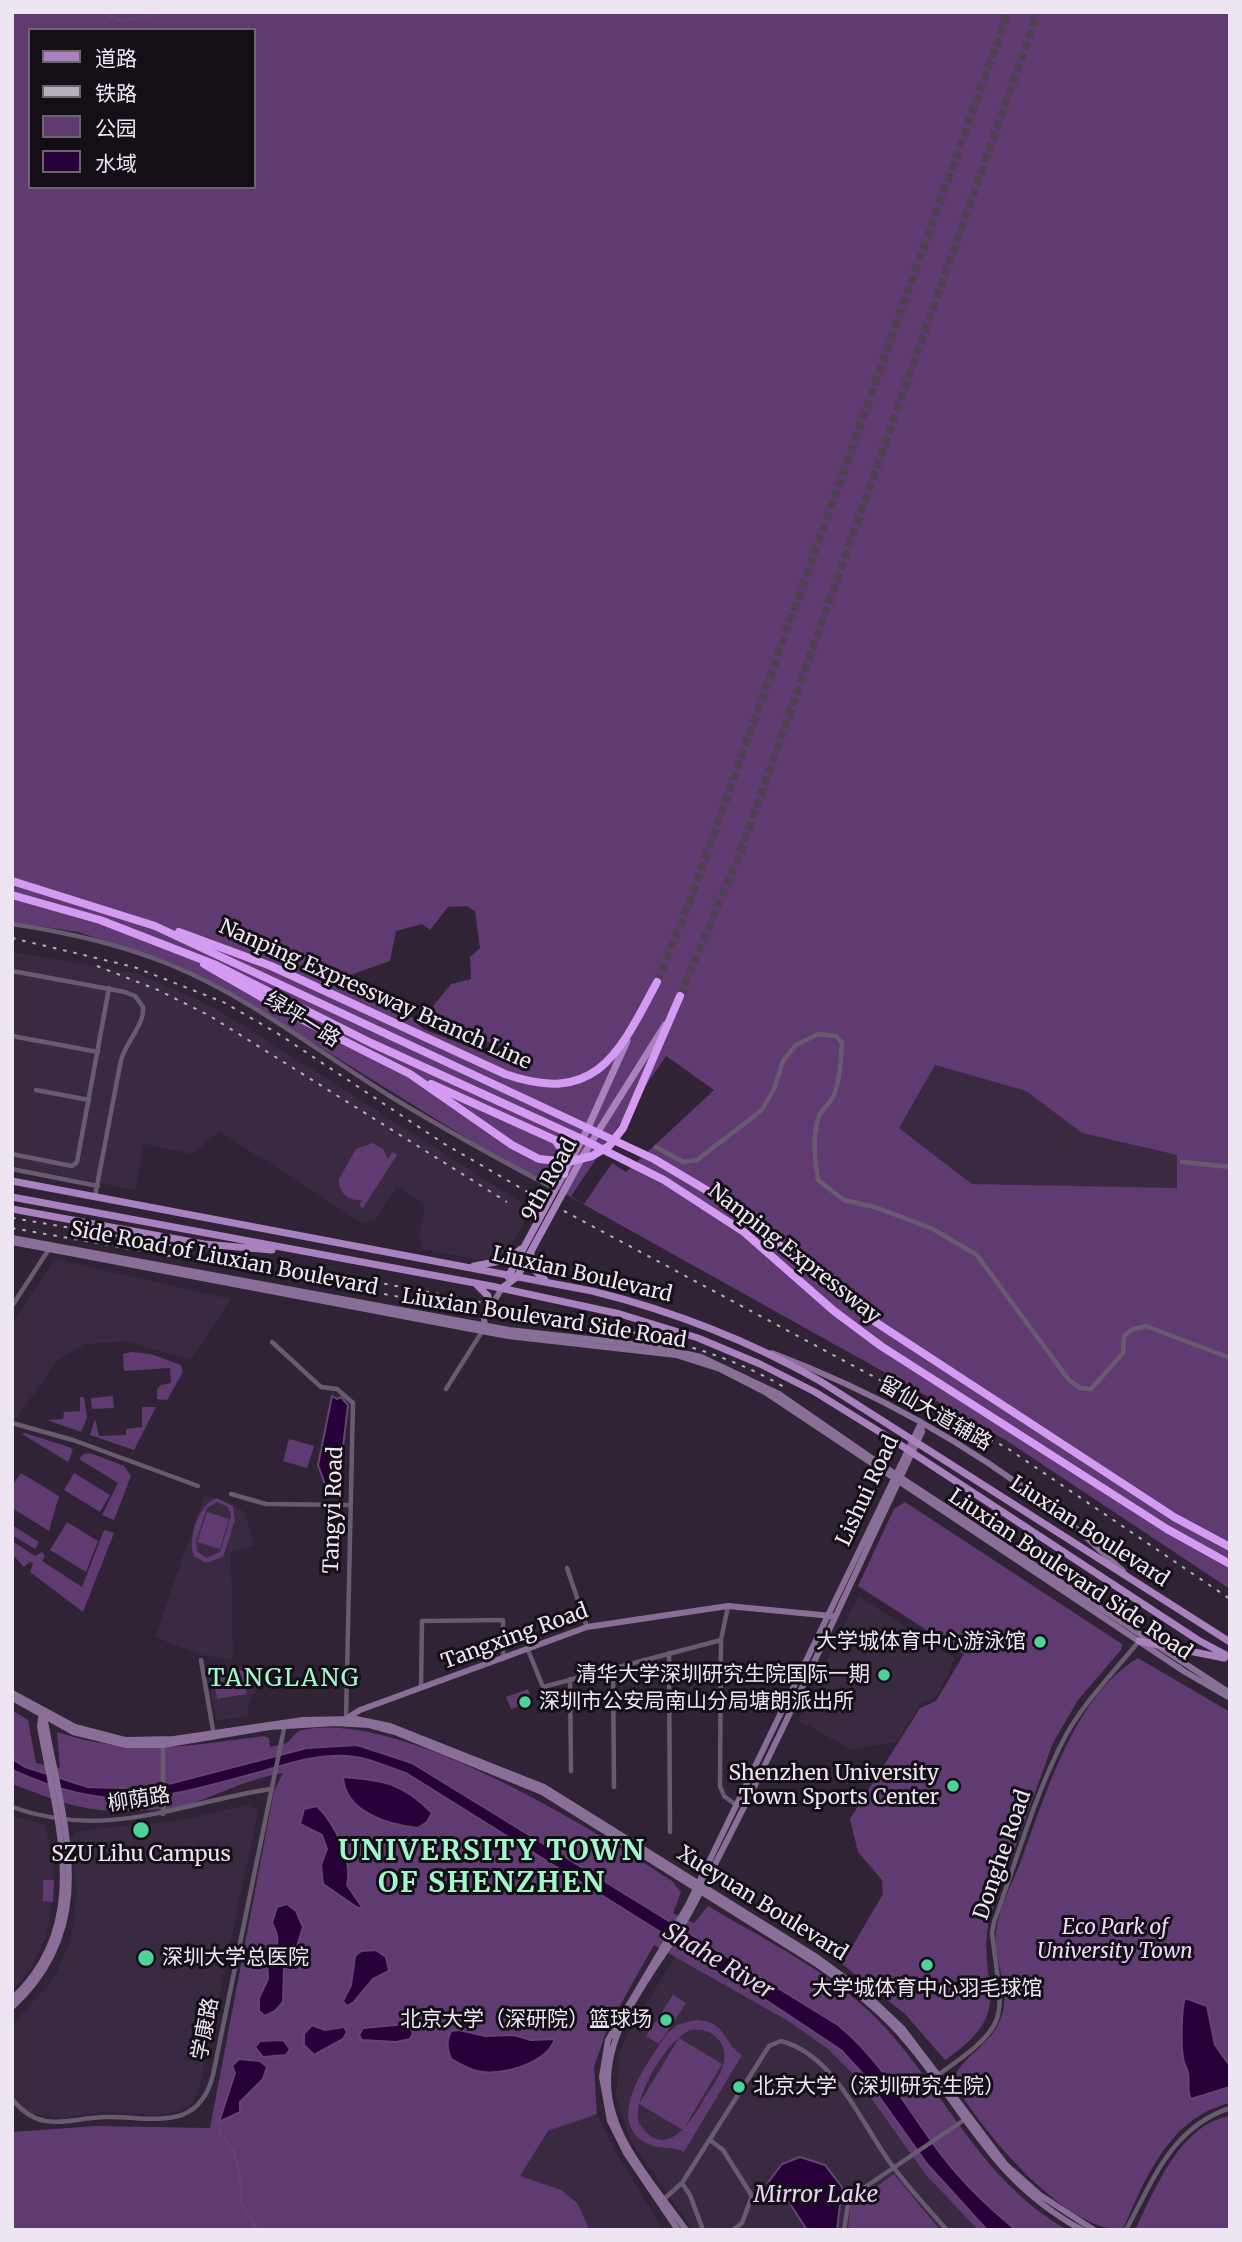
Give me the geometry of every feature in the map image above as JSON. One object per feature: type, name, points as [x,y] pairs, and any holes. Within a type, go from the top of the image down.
[{"type":"highway","points":[[12,881],[155,926]]},
{"type":"highway","points":[[12,895],[100,920],[167,945]]},
{"type":"highway","name":"Nanping Expressway","points":[[155,926],[617,1140],[691,1180],[748,1219],[877,1323],[1174,1517],[1230,1547]]},
{"type":"highway","name":"Nanping Expressway Branch Line","points":[[155,926],[239,951],[526,1082],[564,1085],[580,1080],[608,1060],[631,1030],[657,982]]},
{"type":"highway","name":"Nanping Expressway","points":[[167,945],[227,970],[313,1014],[617,1155],[691,1195],[744,1232],[834,1311],[881,1346],[1167,1529],[1230,1564]]},
{"type":"highway","name":"Nanping Expressway Branch Line","points":[[167,945],[290,1014],[410,1074],[531,1155],[548,1161],[568,1162],[592,1156],[609,1146],[636,1106],[668,1020],[680,996]]},
{"type":"highway","points":[[410,1074],[555,1140],[567,1157],[564,1174]]},
{"type":"main road","name":"9th Road","points":[[531,1242],[668,1020]]},
{"type":"main road","name":"9th Road","points":[[502,1288],[513,1276],[531,1242],[631,1030]]},
{"type":"main road","name":"Liuxian Boulevard","points":[[12,1181],[552,1283],[676,1314],[760,1348],[897,1427],[1230,1642]]},
{"type":"main road","name":"Liuxian Boulevard","points":[[12,1197],[502,1288],[620,1314],[698,1338],[780,1374],[896,1442],[1198,1640],[1230,1658]]},
{"type":"main road","points":[[12,1209],[165,1237],[314,1254]]},
{"type":"main road","name":"Liuxian Boulevard Side Road","points":[[12,1240],[484,1328],[657,1352],[699,1361],[765,1392],[881,1470],[1230,1693]]},
{"type":"main road","name":"Side Road of Liuxian Boulevard","points":[[12,1240],[484,1328],[652,1346],[701,1357],[779,1394],[897,1478]]},
{"type":"main road","points":[[457,1265],[485,1265],[506,1260],[531,1242]]},
{"type":"main road","points":[[531,1242],[531,1266],[540,1277],[552,1283]]},
{"type":"main road","points":[[472,1283],[485,1290],[490,1308]]},
{"type":"main road","points":[[484,1328],[484,1318],[502,1288]]},
{"type":"main road","name":"留仙大道辅路","points":[[760,1348],[818,1371],[921,1423],[1055,1510],[1143,1588]]},
{"type":"main road","name":"Lishui Road","points":[[699,1887],[897,1478],[922,1432],[921,1423]]},
{"type":"main road","name":"Liuxian Boulevard Side Road","points":[[897,1478],[1139,1641],[1230,1698]]},
{"type":"main road","name":"Tangxing Road","points":[[344,1722],[364,1709],[587,1628],[727,1606],[831,1616]]},
{"type":"main road","name":"Lishui Road","points":[[686,2230],[618,2127],[610,2103],[608,2077],[618,2031],[690,1907],[736,1805],[831,1616]]},
{"type":"main road","points":[[1139,1641],[1230,1658]]},
{"type":"main road","name":"Xueyuan Boulevard","points":[[12,1692],[43,1715],[86,1731],[125,1740],[162,1740],[285,1723],[363,1720],[402,1730],[531,1780],[699,1887]]},
{"type":"main road","name":"Xueyuan Boulevard","points":[[12,1698],[43,1715],[105,1742],[163,1745],[213,1734]]},
{"type":"main road","points":[[363,1720],[364,1709]]},
{"type":"main road","points":[[12,2007],[47,1966],[66,1922],[70,1870],[48,1758],[43,1715]]},
{"type":"main road","name":"Xueyuan Boulevard","points":[[344,1722],[395,1732],[523,1783],[815,1956],[858,1987],[904,2029],[983,2139],[1006,2165],[1047,2201],[1094,2230]]},
{"type":"main road","points":[[12,1999],[41,1964],[59,1923],[64,1877],[59,1819]]},
{"type":"main road","name":"Lishui Road","points":[[664,1951],[612,2032],[604,2058],[602,2089],[610,2121],[620,2142],[678,2230]]},
{"type":"main road","name":"Xueyuan Boulevard","points":[[937,2076],[989,2155],[1021,2187],[1082,2230]]},
{"type":"street","name":"绿坪一路","points":[[12,925],[78,934],[194,976],[267,1016],[415,1111],[556,1189]]},
{"type":"street","points":[[12,971],[130,993],[141,1003],[143,1017],[124,1047],[95,1196]]},
{"type":"street","points":[[12,1154],[75,1165],[109,988]]},
{"type":"street","points":[[656,1147],[683,1162],[697,1160],[762,1110],[788,1052],[818,1034],[836,1036],[842,1043],[842,1052],[835,1089],[833,1098],[818,1116],[816,1128],[818,1180],[829,1191],[844,1200],[875,1207],[933,1229],[977,1255],[1068,1379],[1080,1388],[1091,1389],[1100,1383],[1123,1353],[1124,1336],[1133,1329],[1146,1326],[1230,1358]]},
{"type":"street","points":[[12,1036],[98,1052]]},
{"type":"street","points":[[36,1090],[89,1100]]},
{"type":"street","points":[[1182,1162],[1230,1167]]},
{"type":"street","points":[[12,1169],[98,1186]]},
{"type":"street","points":[[12,1306],[49,1249]]},
{"type":"street","points":[[446,1390],[484,1328]]},
{"type":"street","name":"Tangyi Road","points":[[272,1342],[321,1387],[337,1389],[354,1403],[344,1722]]},
{"type":"street","points":[[12,1423],[73,1440],[198,1486]]},
{"type":"street","points":[[231,1494],[266,1504],[349,1504]]},
{"type":"street","points":[[567,1568],[587,1628]]},
{"type":"street","points":[[727,1606],[721,1640],[720,1786],[724,1796],[736,1805]]},
{"type":"street","points":[[421,1689],[422,1621],[503,1620],[503,1660]]},
{"type":"street","points":[[528,1650],[543,1687],[721,1640]]},
{"type":"street","name":"Donghe Road","points":[[937,2076],[976,2048],[993,2028],[1000,2007],[992,1933],[994,1922],[1046,1782],[1066,1735],[1139,1641]]},
{"type":"street","points":[[669,1653],[670,1832]]},
{"type":"street","points":[[201,1660],[213,1734]]},
{"type":"street","points":[[613,1667],[614,1787]]},
{"type":"street","points":[[570,1679],[571,1771]]},
{"type":"street","name":"学康路","points":[[12,2099],[27,2116],[49,2122],[108,2117],[167,2120],[181,2116],[201,2100],[213,2075],[285,1723]]},
{"type":"street","points":[[163,1745],[163,1813]]},
{"type":"street","name":"柳荫路","points":[[12,1807],[59,1819],[104,1822],[163,1813],[271,1789]]},
{"type":"street","points":[[664,2199],[682,2183],[769,2046],[781,2041],[815,2060],[831,2076],[895,2168],[947,2230]]},
{"type":"street","points":[[1126,2230],[1161,2164],[1181,2137],[1202,2119],[1230,2108]]},
{"type":"street","points":[[844,2230],[849,2198],[964,2120]]},
{"type":"street","points":[[710,2140],[723,2150],[752,2196],[742,2223],[733,2230]]},
{"type":"street","points":[[682,2183],[703,2230]]},
{"type":"shaded area","points":[[12,952],[138,974],[199,1000],[246,1027],[528,1207],[530,1210],[509,1251],[485,1261],[423,1249],[419,1237],[425,1205],[397,1187],[375,1220],[362,1223],[219,1131],[193,1154],[144,1144],[135,1190],[12,1166]]},
{"type":"shaded area","points":[[935,1065],[1026,1091],[1082,1133],[1178,1155],[1177,1189],[972,1184],[899,1128]]},
{"type":"shaded area","points":[[54,1259],[231,1299],[191,1360],[126,1341],[86,1344],[58,1360],[15,1420],[12,1418],[12,1324]]},
{"type":"shaded area","points":[[205,1494],[245,1512],[254,1546],[231,1552],[233,1660],[201,1655],[155,1637]]},
{"type":"shaded area","name":"清华大学深圳研究生院国际一期","points":[[858,1596],[955,1659],[940,1691],[930,1700],[922,1702],[896,1742],[852,1750],[798,1720]]},
{"type":"shaded area","points":[[207,1665],[255,1666],[259,1669],[261,1676],[247,1709],[248,1716],[216,1721]]},
{"type":"shaded area","name":"深圳大学总医院","points":[[251,1804],[258,1813],[198,2094],[191,2103],[176,2112],[155,2115],[104,2112],[61,2118],[28,2113],[12,2094],[12,2025],[52,1981],[70,1943],[77,1896],[70,1839],[76,1831],[183,1820]]},
{"type":"shaded area","points":[[12,1816],[45,1825],[54,1865],[54,1889],[47,1935],[29,1971],[12,1991]]},
{"type":"shaded area","name":"北京大学（深圳研究生院）","points":[[675,1957],[788,2021],[828,2049],[855,2076],[926,2175],[978,2230],[693,2230],[630,2140],[616,2097],[619,2055],[627,2035]]},
{"type":"shaded area","points":[[597,2114],[616,2153],[664,2230],[521,2230],[519,2177],[548,2131]]},
{"type":"green space","points":[[12,12],[1230,12],[1230,1589],[1004,1439],[481,1147],[268,1015],[170,962],[78,932],[12,922]],"holes":[[[466,906],[475,911],[480,948],[470,957],[471,979],[451,984],[433,1006],[438,1025],[503,1047],[508,1062],[423,1029],[400,1005],[392,1008],[357,995],[350,983],[353,974],[390,961],[396,931],[422,924],[430,930],[448,907]],[[666,1056],[714,1090],[626,1172],[612,1163],[584,1204],[571,1196]],[[935,1065],[1026,1091],[1082,1133],[1177,1155],[1177,1188],[972,1184],[899,1128]]]},
{"type":"green space","points":[[373,1143],[383,1149],[388,1159],[393,1152],[397,1155],[363,1208],[359,1206],[362,1200],[349,1198],[343,1193],[339,1179],[356,1149]]},
{"type":"green space","points":[[123,1354],[151,1354],[181,1365],[183,1372],[167,1400],[157,1399],[157,1389],[161,1385],[171,1383],[170,1368],[124,1371]]},
{"type":"green space","points":[[113,1396],[114,1408],[92,1409],[91,1398]]},
{"type":"green space","points":[[80,1397],[84,1397],[87,1418],[81,1432],[47,1420],[63,1419],[64,1412],[80,1411]]},
{"type":"green space","points":[[142,1407],[156,1407],[134,1450],[90,1435],[95,1419],[99,1436],[126,1435],[126,1429],[142,1427]]},
{"type":"green space","points":[[22,1434],[69,1447],[73,1450],[68,1462]]},
{"type":"green space","points":[[289,1439],[314,1446],[307,1468],[283,1461]]},
{"type":"green space","points":[[90,1453],[124,1466],[131,1476],[114,1520],[102,1515],[118,1483],[79,1459],[83,1454]]},
{"type":"green space","points":[[21,1473],[59,1496],[49,1531],[12,1508],[12,1486]]},
{"type":"green space","points":[[74,1473],[110,1495],[100,1512],[64,1490]]},
{"type":"green space","points":[[217,1498],[233,1506],[235,1520],[223,1557],[206,1563],[194,1556],[192,1540],[196,1522],[211,1501]],"holes":[[[217,1502],[228,1507],[231,1516],[220,1552],[206,1558],[197,1551],[196,1541],[207,1508]]]},
{"type":"green space","name":"Shenzhen University Town Sports Center","points":[[905,1502],[1122,1644],[1121,1650],[1078,1700],[1053,1743],[989,1919],[986,1943],[990,1996],[988,2011],[982,2026],[968,2042],[945,2060],[905,2014],[842,1964],[883,1894],[882,1880],[858,1852],[850,1819],[920,1708],[936,1701],[964,1654],[858,1586],[894,1509]]},
{"type":"green space","points":[[207,1512],[229,1519],[220,1549],[197,1542]]},
{"type":"green space","points":[[67,1522],[98,1541],[86,1572],[50,1550]]},
{"type":"green space","points":[[12,1525],[39,1542],[35,1549],[12,1535]]},
{"type":"green space","points":[[104,1530],[114,1533],[83,1612],[30,1572],[33,1564],[30,1562],[24,1567],[12,1554],[12,1541],[35,1556],[42,1552],[45,1556],[42,1561],[82,1587]]},
{"type":"green space","name":"Eco Park of University Town","points":[[1138,1658],[1230,1712],[1230,2103],[1209,2110],[1191,2121],[1162,2152],[1123,2230],[1100,2226],[1075,2214],[1050,2196],[1003,2150],[953,2081],[962,2065],[991,2035],[1002,2015],[1004,1993],[995,1941],[996,1931],[1003,1904],[1052,1777],[1079,1721],[1096,1696],[1116,1675]]},
{"type":"green space","points":[[243,1670],[247,1694],[217,1699],[213,1675]]},
{"type":"green space","points":[[528,1689],[532,1702],[511,1709],[506,1697]]},
{"type":"green space","points":[[12,1710],[28,1720],[36,1763],[60,1768],[57,1732],[111,1745],[136,1747],[185,1746],[264,1736],[269,1738],[270,1747],[286,1743],[302,1730],[343,1728],[389,1737],[440,1754],[493,1777],[593,1832],[672,1881],[681,1892],[673,1913],[694,1923],[708,1906],[796,1957],[838,1985],[876,2018],[900,2045],[964,2132],[1010,2186],[1068,2230],[978,2230],[926,2175],[855,2076],[828,2049],[788,2021],[654,1945],[607,2029],[594,2067],[597,2114],[548,2131],[520,2176],[561,2190],[578,2204],[589,2230],[12,2230],[12,2132],[97,2126],[210,2128],[274,1791],[283,1773],[248,1782],[175,1808],[109,1811],[78,1806],[12,1784]]},
{"type":"green space","points":[[43,1880],[54,1880],[53,1902],[43,1901]]},
{"type":"green space","name":"北京大学（深研院）篮球场","points":[[673,1995],[686,2003],[659,2044],[646,2036]]},
{"type":"green space","points":[[695,2020],[713,2024],[742,2055],[684,2152],[648,2144],[635,2134],[629,2121],[629,2106],[641,2074],[668,2033],[677,2025]],"holes":[[[691,2030],[704,2030],[716,2037],[724,2053],[722,2070],[683,2129],[667,2140],[658,2139],[648,2134],[639,2123],[641,2100],[662,2056],[682,2035]]]},
{"type":"green space","points":[[679,2038],[722,2064],[683,2130],[639,2104]]},
{"type":"green space","points":[[1230,2116],[1230,2230],[1135,2230],[1161,2178],[1183,2145],[1212,2122]]},
{"type":"green space","points":[[894,2174],[940,2230],[848,2230],[850,2206]]},
{"type":"water","points":[[332,1396],[337,1399],[341,1397],[348,1405],[338,1490],[326,1487],[318,1465]]},
{"type":"water","name":"Shahe River","points":[[357,1745],[412,1763],[838,2025],[882,2071],[959,2177],[1016,2230],[987,2230],[927,2164],[863,2074],[841,2050],[734,1979],[712,1970],[686,1948],[406,1773],[361,1758],[319,1757],[164,1795],[108,1798],[47,1784],[12,1770],[12,1759],[25,1767],[88,1787],[149,1789],[307,1748]]},
{"type":"water","points":[[343,1777],[381,1782],[402,1789],[432,1813],[427,1822],[418,1828],[382,1820],[360,1808],[352,1800]]},
{"type":"water","points":[[317,1806],[330,1822],[341,1843],[347,1865],[347,1885],[362,1907],[358,1908],[323,1884],[321,1865],[327,1849],[322,1835],[300,1824],[304,1809]]},
{"type":"water","points":[[287,1904],[296,1911],[303,1927],[297,1946],[284,1968],[283,2002],[275,2011],[265,2016],[259,2011],[259,1998],[268,1979],[267,1959],[277,1942],[272,1923],[277,1907]]},
{"type":"water","points":[[376,1950],[386,1957],[389,1971],[373,1979],[354,2002],[347,2006],[343,2001],[351,1985],[355,1956],[361,1951]]},
{"type":"water","points":[[1185,1998],[1207,2006],[1215,2045],[1230,2066],[1230,2087],[1191,2099],[1182,2044]]},
{"type":"water","points":[[407,2024],[413,2033],[410,2039],[396,2042],[362,2040],[359,2035],[363,2028]]},
{"type":"water","points":[[312,2025],[325,2030],[344,2027],[347,2032],[343,2039],[314,2055],[304,2045],[304,2034]]},
{"type":"water","points":[[459,2030],[485,2036],[514,2035],[531,2040],[555,2039],[550,2048],[532,2062],[509,2070],[487,2072],[470,2069],[451,2059],[448,2038],[451,2031]]},
{"type":"water","points":[[283,2040],[290,2049],[286,2055],[263,2057],[255,2047],[260,2041]]},
{"type":"water","points":[[239,2059],[260,2061],[267,2067],[263,2079],[240,2102],[240,2112],[219,2122],[235,2073],[232,2066]]},
{"type":"water","name":"Mirror Lake","points":[[800,2157],[825,2165],[842,2187],[837,2230],[807,2230],[785,2196],[780,2201],[767,2184],[782,2164]]},
{"type":"waterway","points":[[98,12],[121,21],[168,12]]},
{"type":"waterway","points":[[219,2122],[220,2132],[233,2150],[240,2174],[241,2202],[257,2230]]},
{"type":"tunnel","points":[[657,982],[691,898],[1008,12]]},
{"type":"tunnel","points":[[680,996],[740,853],[1038,12]]},
{"type":"railway","points":[[12,938],[134,967],[223,1002],[277,1033],[443,1143],[540,1199]]},
{"type":"railway","points":[[97,966],[158,990],[210,1016],[507,1202]]},
{"type":"railway","points":[[564,1211],[1007,1448],[1230,1599]]},
{"type":"railway","points":[[12,1218],[323,1272],[615,1328],[685,1345],[752,1370],[784,1387]]},
{"type":"railway","points":[[12,1228],[429,1302]]},
{"type":"place","name":"大学城体育中心游泳馆","points":[[1040,1642]]},
{"type":"place","name":"清华大学深圳研究生院国际一期","points":[[884,1675]]},
{"type":"place","name":"深圳市公安局南山分局塘朗派出所","points":[[525,1702]]},
{"type":"place","name":"Shenzhen University Town Sports Center","points":[[953,1786]]},
{"type":"place","name":"SZU Lihu Campus","points":[[141,1830]]},
{"type":"place","name":"深圳大学总医院","points":[[146,1958]]},
{"type":"place","name":"大学城体育中心羽毛球馆","points":[[927,1965]]},
{"type":"place","name":"北京大学（深研院）篮球场","points":[[666,2020]]},
{"type":"place","name":"北京大学（深圳研究生院）","points":[[739,2087]]},
{"type":"district","name":"TANGLANG","points":[[284,1679]]},
{"type":"district","name":"UNIVERSITY TOWN OF SHENZHEN","points":[[492,1868]]}]
